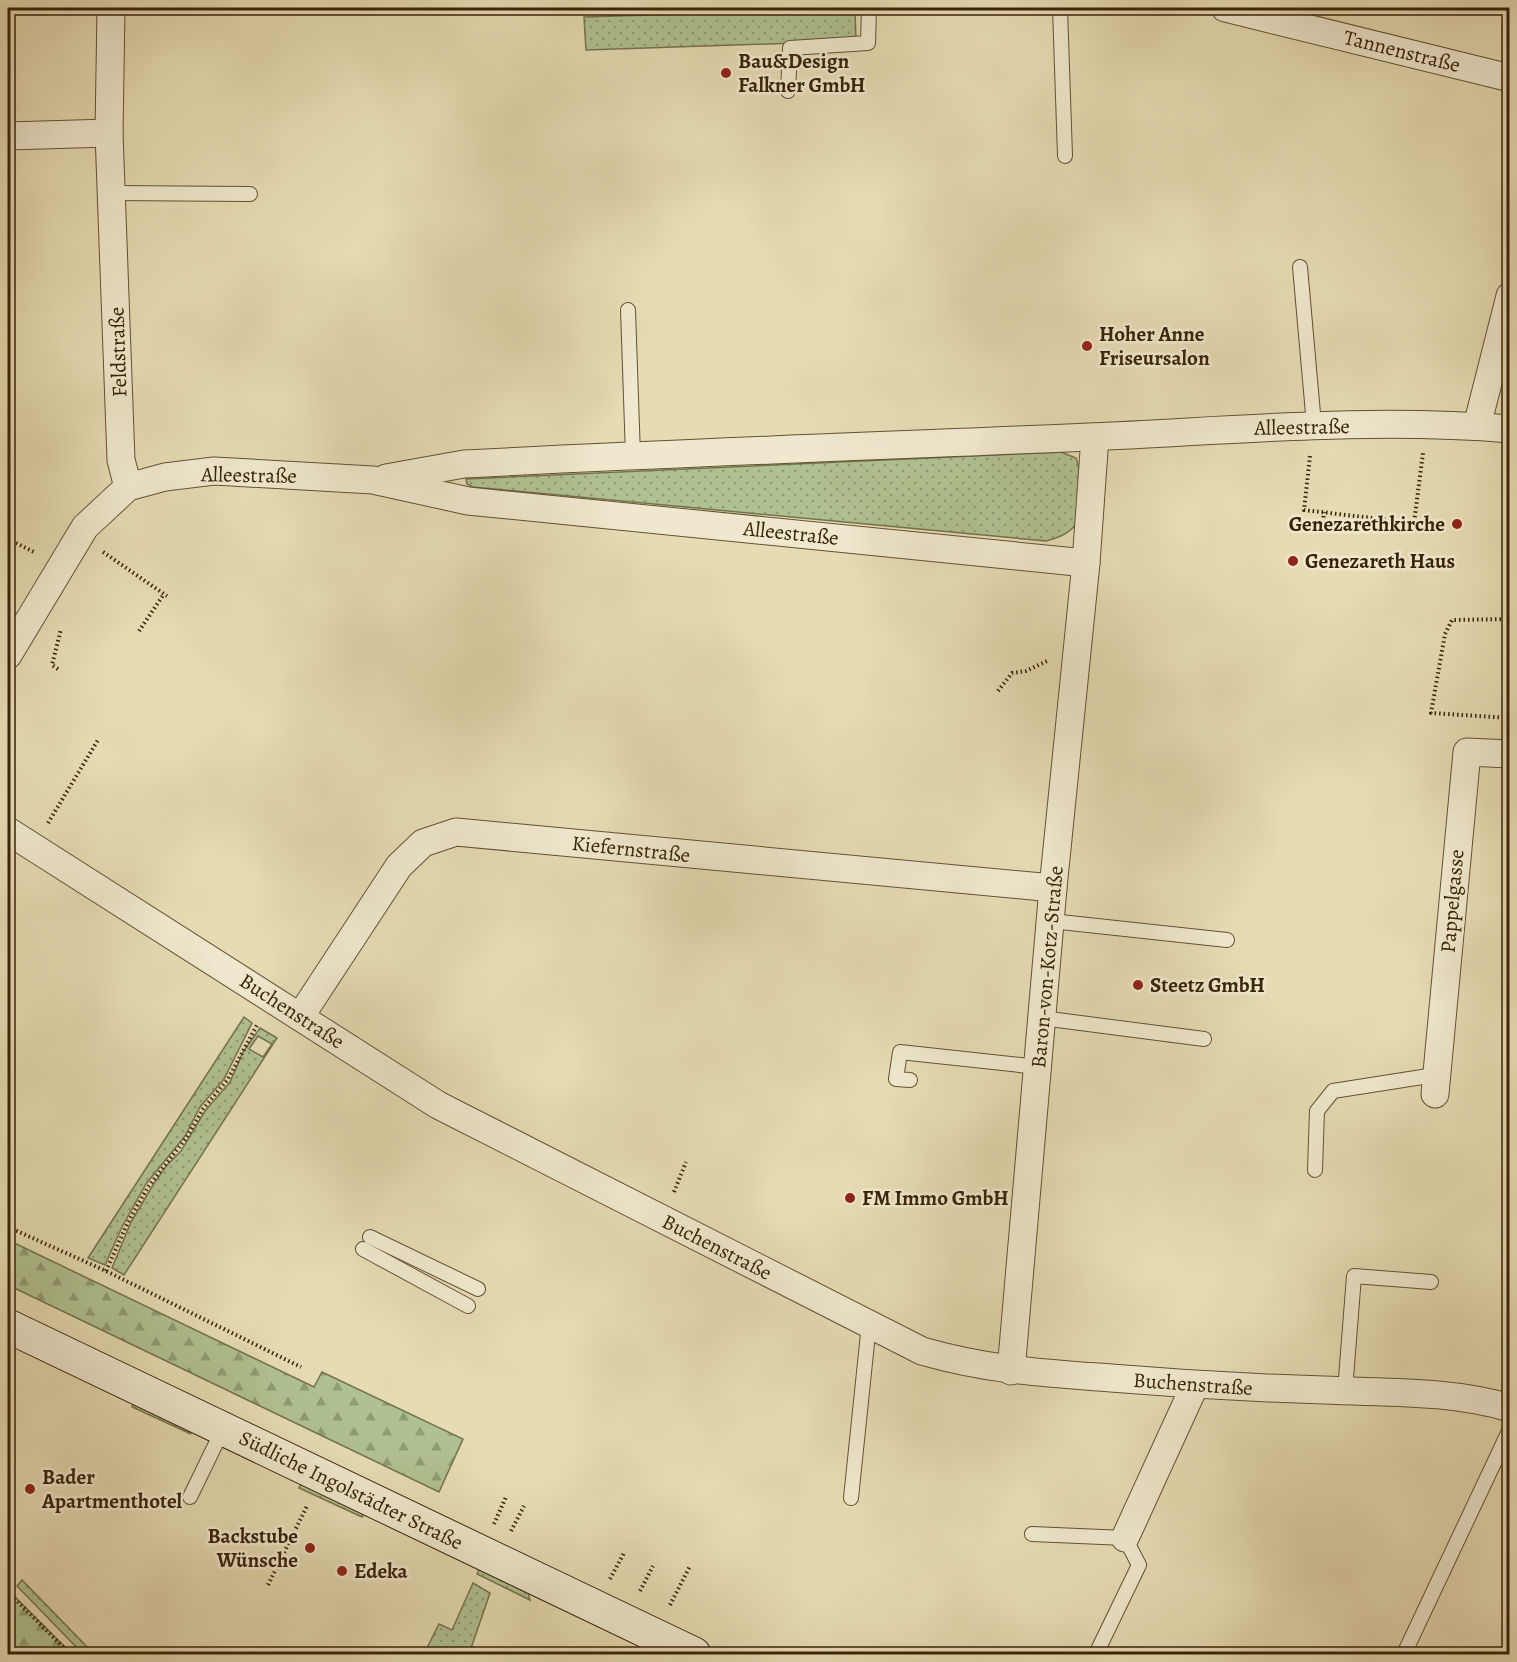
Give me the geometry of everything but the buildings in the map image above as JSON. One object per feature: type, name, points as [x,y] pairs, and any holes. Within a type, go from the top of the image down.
[{"type":"street","points":[[111,8],[132,8]]},
{"type":"street","name":"Feldstraße","points":[[111,8],[109,133],[111,193],[122,460],[128,488]]},
{"type":"street","name":"Tannenstraße","points":[[1225,8],[1509,78]]},
{"type":"street","points":[[8,136],[109,133]]},
{"type":"street","points":[[1477,426],[1509,296]]},
{"type":"street","name":"Alleestraße","points":[[372,480],[460,464],[1095,437],[1314,425],[1477,426],[1509,429]]},
{"type":"street","points":[[1086,562],[1095,437]]},
{"type":"street","name":"Alleestraße","points":[[128,488],[165,477],[214,471],[372,480],[468,501],[1086,562]]},
{"type":"street","points":[[8,655],[85,527],[128,488]]},
{"type":"street","name":"Baron-von-Kotz-Straße","points":[[1011,1371],[1053,888],[1086,562]]},
{"type":"street","name":"Pappelgasse","points":[[1435,1085],[1467,752],[1509,753]]},
{"type":"street","name":"Buchenstraße","points":[[8,831],[438,1105],[922,1351],[968,1365],[1011,1371],[1195,1385],[1397,1391],[1476,1398],[1509,1408]]},
{"type":"street","name":"Kiefernstraße","points":[[300,1017],[399,866],[423,843],[456,832],[1053,888]]},
{"type":"street","name":"Südliche Ingolstädter Straße","points":[[8,1326],[694,1654]]},
{"type":"street","points":[[1125,1538],[1195,1385]]},
{"type":"lane","points":[[788,91],[790,48],[868,42],[869,8]]},
{"type":"lane","points":[[1060,8],[1065,156]]},
{"type":"lane","points":[[111,193],[250,194]]},
{"type":"lane","points":[[1300,267],[1314,425]]},
{"type":"lane","points":[[628,310],[633,456]]},
{"type":"lane","points":[[1051,921],[1227,940]]},
{"type":"lane","points":[[1042,1018],[1204,1039]]},
{"type":"lane","points":[[910,1080],[896,1078],[900,1052],[1038,1067]]},
{"type":"lane","points":[[1316,1170],[1317,1110],[1333,1091],[1435,1085]]},
{"type":"lane","points":[[468,1306],[366,1243],[478,1289]]},
{"type":"lane","points":[[1345,1391],[1354,1276],[1431,1282]]},
{"type":"lane","points":[[851,1498],[869,1324]]},
{"type":"lane","points":[[190,1497],[223,1429]]},
{"type":"lane","points":[[1404,1654],[1509,1429]]},
{"type":"lane","points":[[1032,1534],[1125,1538],[1139,1564],[1096,1654]]},
{"type":"path","points":[[1310,459],[1304,510],[1414,523],[1422,459]]},
{"type":"path","points":[[1323,522],[1324,512]]},
{"type":"path","points":[[106,554],[166,595],[139,632]]},
{"type":"path","points":[[1509,619],[1452,620],[1445,634],[1431,713],[1509,718]]},
{"type":"path","points":[[58,642],[52,666],[58,669]]},
{"type":"path","points":[[998,691],[1012,673],[1026,671],[1040,663],[1057,659],[1077,659]]},
{"type":"path","points":[[34,847],[98,740]]},
{"type":"path","points":[[106,1271],[128,1222],[148,1187],[187,1137],[202,1109],[228,1079],[271,998]]},
{"type":"path","points":[[679,1180],[686,1162]]},
{"type":"path","points":[[8,1227],[106,1271],[301,1367]]},
{"type":"path","points":[[496,1519],[506,1497]]},
{"type":"path","points":[[513,1527],[524,1506]]},
{"type":"path","points":[[268,1585],[302,1516]]},
{"type":"path","points":[[610,1580],[624,1553]]},
{"type":"path","points":[[638,1594],[652,1566]]},
{"type":"path","points":[[668,1609],[690,1566]]},
{"type":"path","points":[[8,1592],[70,1654]]},
{"type":"green space","points":[[855,9],[856,41],[586,50],[584,17]]},
{"type":"green space","points":[[1061,452],[1076,458],[1078,463],[1080,507],[1078,520],[1069,532],[1046,541],[473,487],[467,484],[466,479]]},
{"type":"green space","points":[[244,1017],[252,1023],[224,1079],[200,1107],[185,1136],[146,1184],[122,1227],[105,1265],[88,1258]]},
{"type":"green space","points":[[260,1028],[277,1038],[124,1275],[112,1268],[131,1222],[167,1165],[181,1151],[205,1111],[230,1082],[243,1052]],"holes":[[[258,1036],[272,1044],[263,1057],[249,1049]]]},
{"type":"green space","points":[[8,1240],[314,1387],[322,1372],[463,1439],[439,1492],[8,1285]]},
{"type":"green space","points":[[134,1403],[185,1426],[191,1434],[132,1407]]},
{"type":"green space","points":[[301,1484],[364,1514],[362,1517],[299,1488]]},
{"type":"green space","points":[[481,1566],[527,1588],[530,1600],[477,1574]]},
{"type":"green space","points":[[22,1580],[94,1654],[83,1654],[17,1586]]},
{"type":"green space","points":[[473,1583],[490,1593],[469,1654],[424,1654],[439,1624],[452,1630]]},
{"type":"green space","points":[[8,1590],[72,1654],[8,1654]]},
{"type":"place","name":"Bau&Design Falkner GmbH","points":[[726,73]]},
{"type":"place","name":"Hoher Anne Friseursalon","points":[[1087,346]]},
{"type":"place","name":"Genezarethkirche","points":[[1457,524]]},
{"type":"place","name":"Genezareth Haus","points":[[1293,561]]},
{"type":"place","name":"Steetz GmbH","points":[[1138,985]]},
{"type":"place","name":"FM Immo GmbH","points":[[850,1198]]},
{"type":"place","name":"Bader Apartmenthotel","points":[[30,1489]]},
{"type":"place","name":"Backstube Wünsche","points":[[310,1548]]},
{"type":"place","name":"Edeka","points":[[342,1571]]}]
